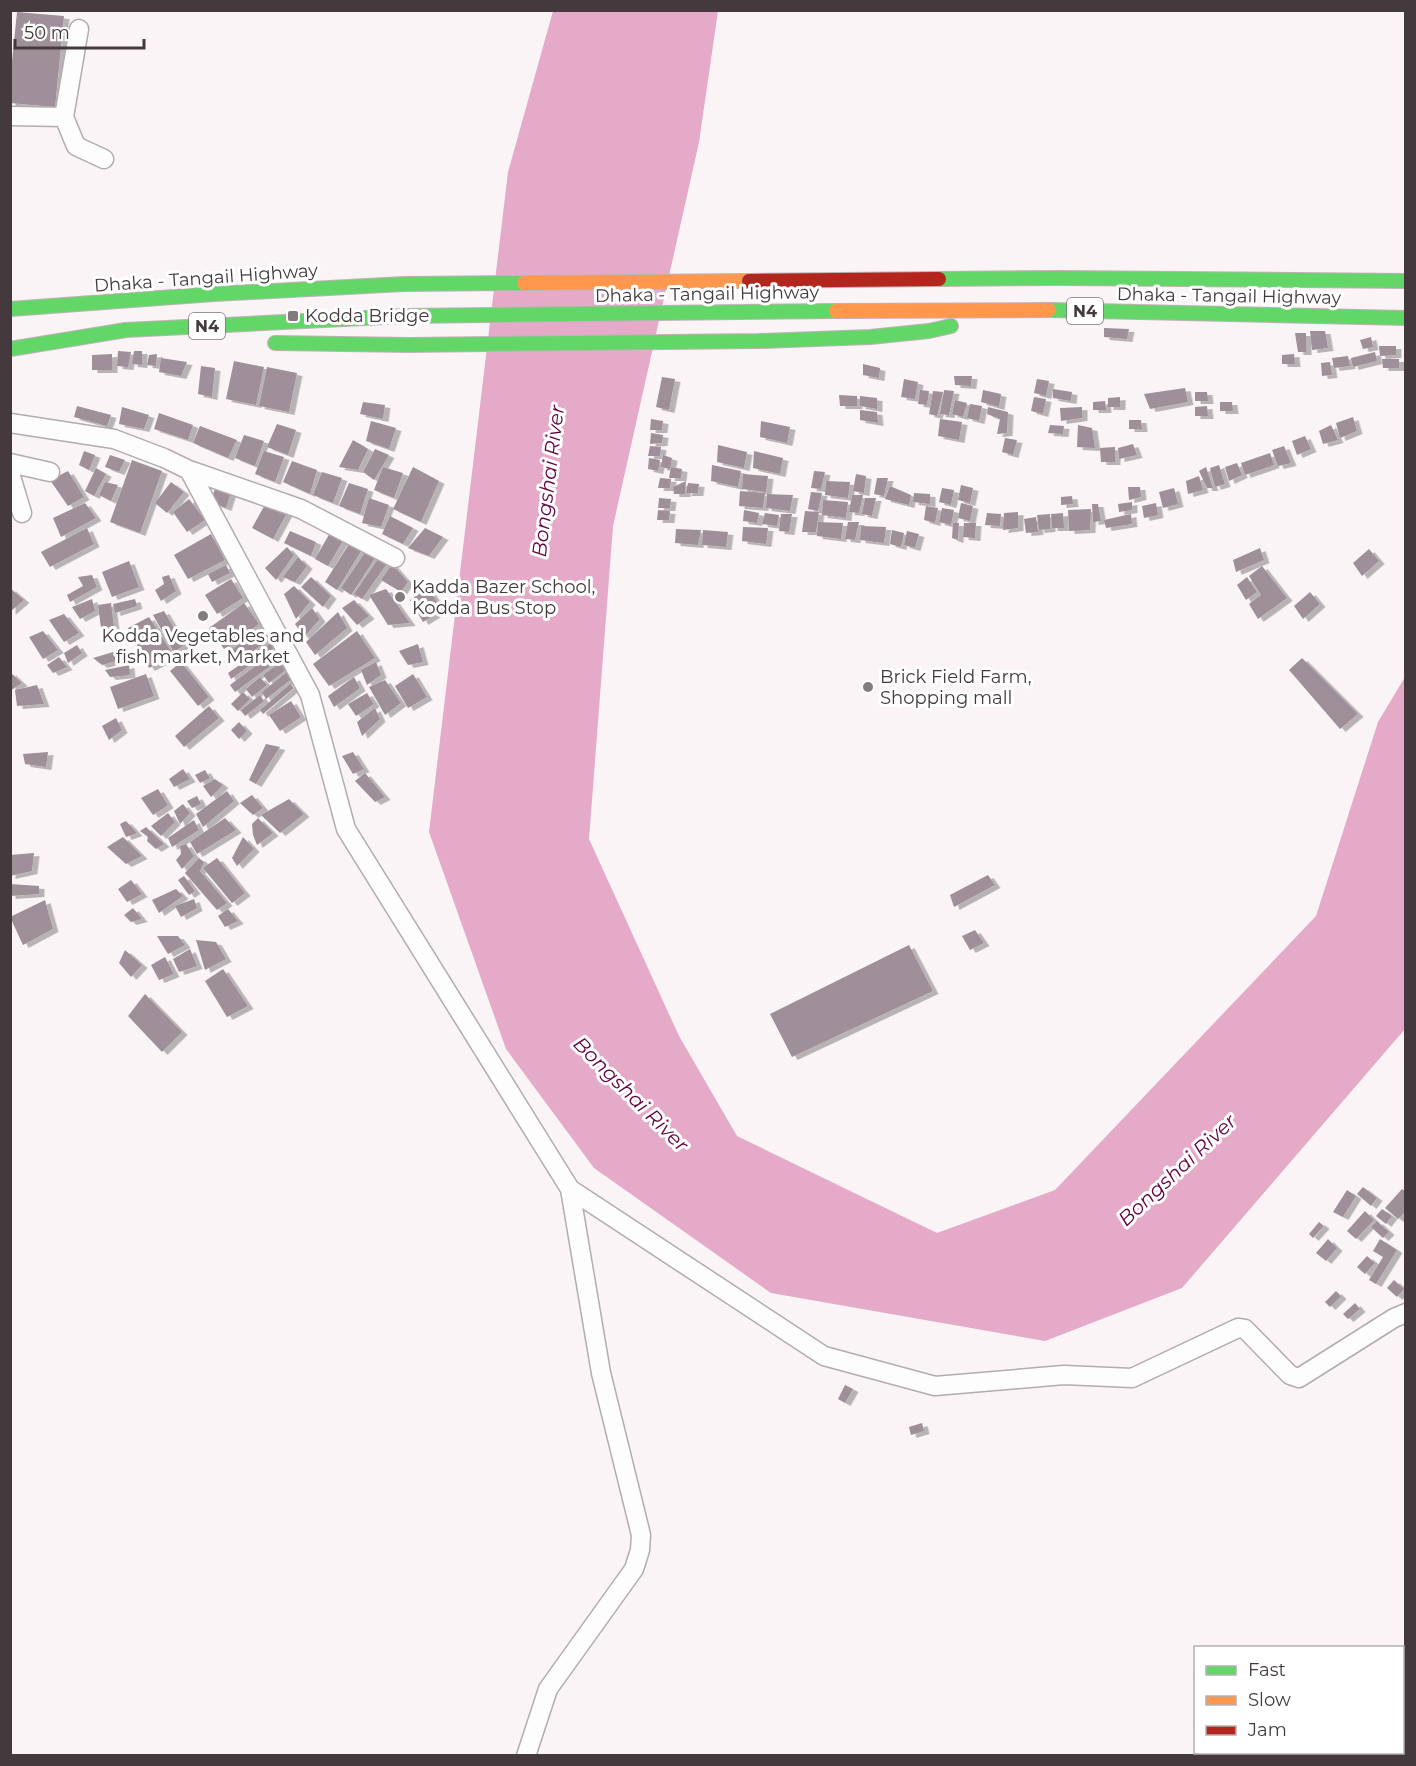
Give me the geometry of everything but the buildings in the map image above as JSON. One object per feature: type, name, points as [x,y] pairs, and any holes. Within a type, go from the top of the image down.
[{"type":"highway","name":"Dhaka - Tangail Highway","points":[[10,309],[404,284],[1060,278],[1406,281]]},
{"type":"highway","name":"Dhaka - Tangail Highway","points":[[10,349],[126,330],[405,316],[1023,309],[1406,318]]},
{"type":"highway","points":[[262,342],[409,345],[870,338],[928,331],[1023,309]]},
{"type":"highway","points":[[139,330],[161,339],[183,340]]},
{"type":"street","points":[[79,29],[64,117],[76,146],[104,159]]},
{"type":"street","points":[[10,116],[64,117]]},
{"type":"street","points":[[10,423],[114,439],[189,470],[302,509],[394,558]]},
{"type":"street","points":[[10,463],[50,471]]},
{"type":"street","points":[[189,470],[310,695],[346,829],[570,1189],[602,1373],[641,1535],[640,1550],[634,1569],[548,1689],[526,1755]]},
{"type":"street","points":[[10,473],[22,513]]},
{"type":"street","points":[[570,1189],[824,1356],[934,1386],[1064,1375],[1132,1378],[1238,1328],[1245,1329],[1290,1375],[1299,1378],[1394,1318],[1406,1313]]},
{"type":"water","name":"Bongshai River","points":[[553,11],[718,11],[699,142],[613,526],[589,839],[679,1036],[737,1136],[937,1233],[1055,1190],[1316,916],[1378,722],[1405,677],[1405,1029],[1182,1288],[1045,1341],[771,1293],[594,1168],[506,1049],[429,832],[508,172]]},
{"type":"traffic: fast","points":[[939,279],[1406,281]]},
{"type":"traffic: fast","points":[[10,309],[214,294],[404,284],[524,283]]},
{"type":"traffic: fast","points":[[1049,310],[1406,318]]},
{"type":"traffic: fast","points":[[10,349],[126,330],[405,316],[836,311]]},
{"type":"traffic: fast","points":[[275,343],[409,345],[759,341],[870,337],[929,331],[951,326]]},
{"type":"traffic: slow","points":[[524,283],[749,281]]},
{"type":"traffic: slow","points":[[836,311],[1049,310]]},
{"type":"traffic: jam","points":[[749,281],[939,279]]},
{"type":"place","name":"Kodda Bridge","points":[[293,316]]},
{"type":"place","name":"Kadda Bazer School, Kodda Bus Stop","points":[[400,597]]},
{"type":"place","name":"Kodda Vegetables and fish market, Market","points":[[203,616]]},
{"type":"place","name":"Brick Field Farm, Shopping mall","points":[[868,687]]}]
